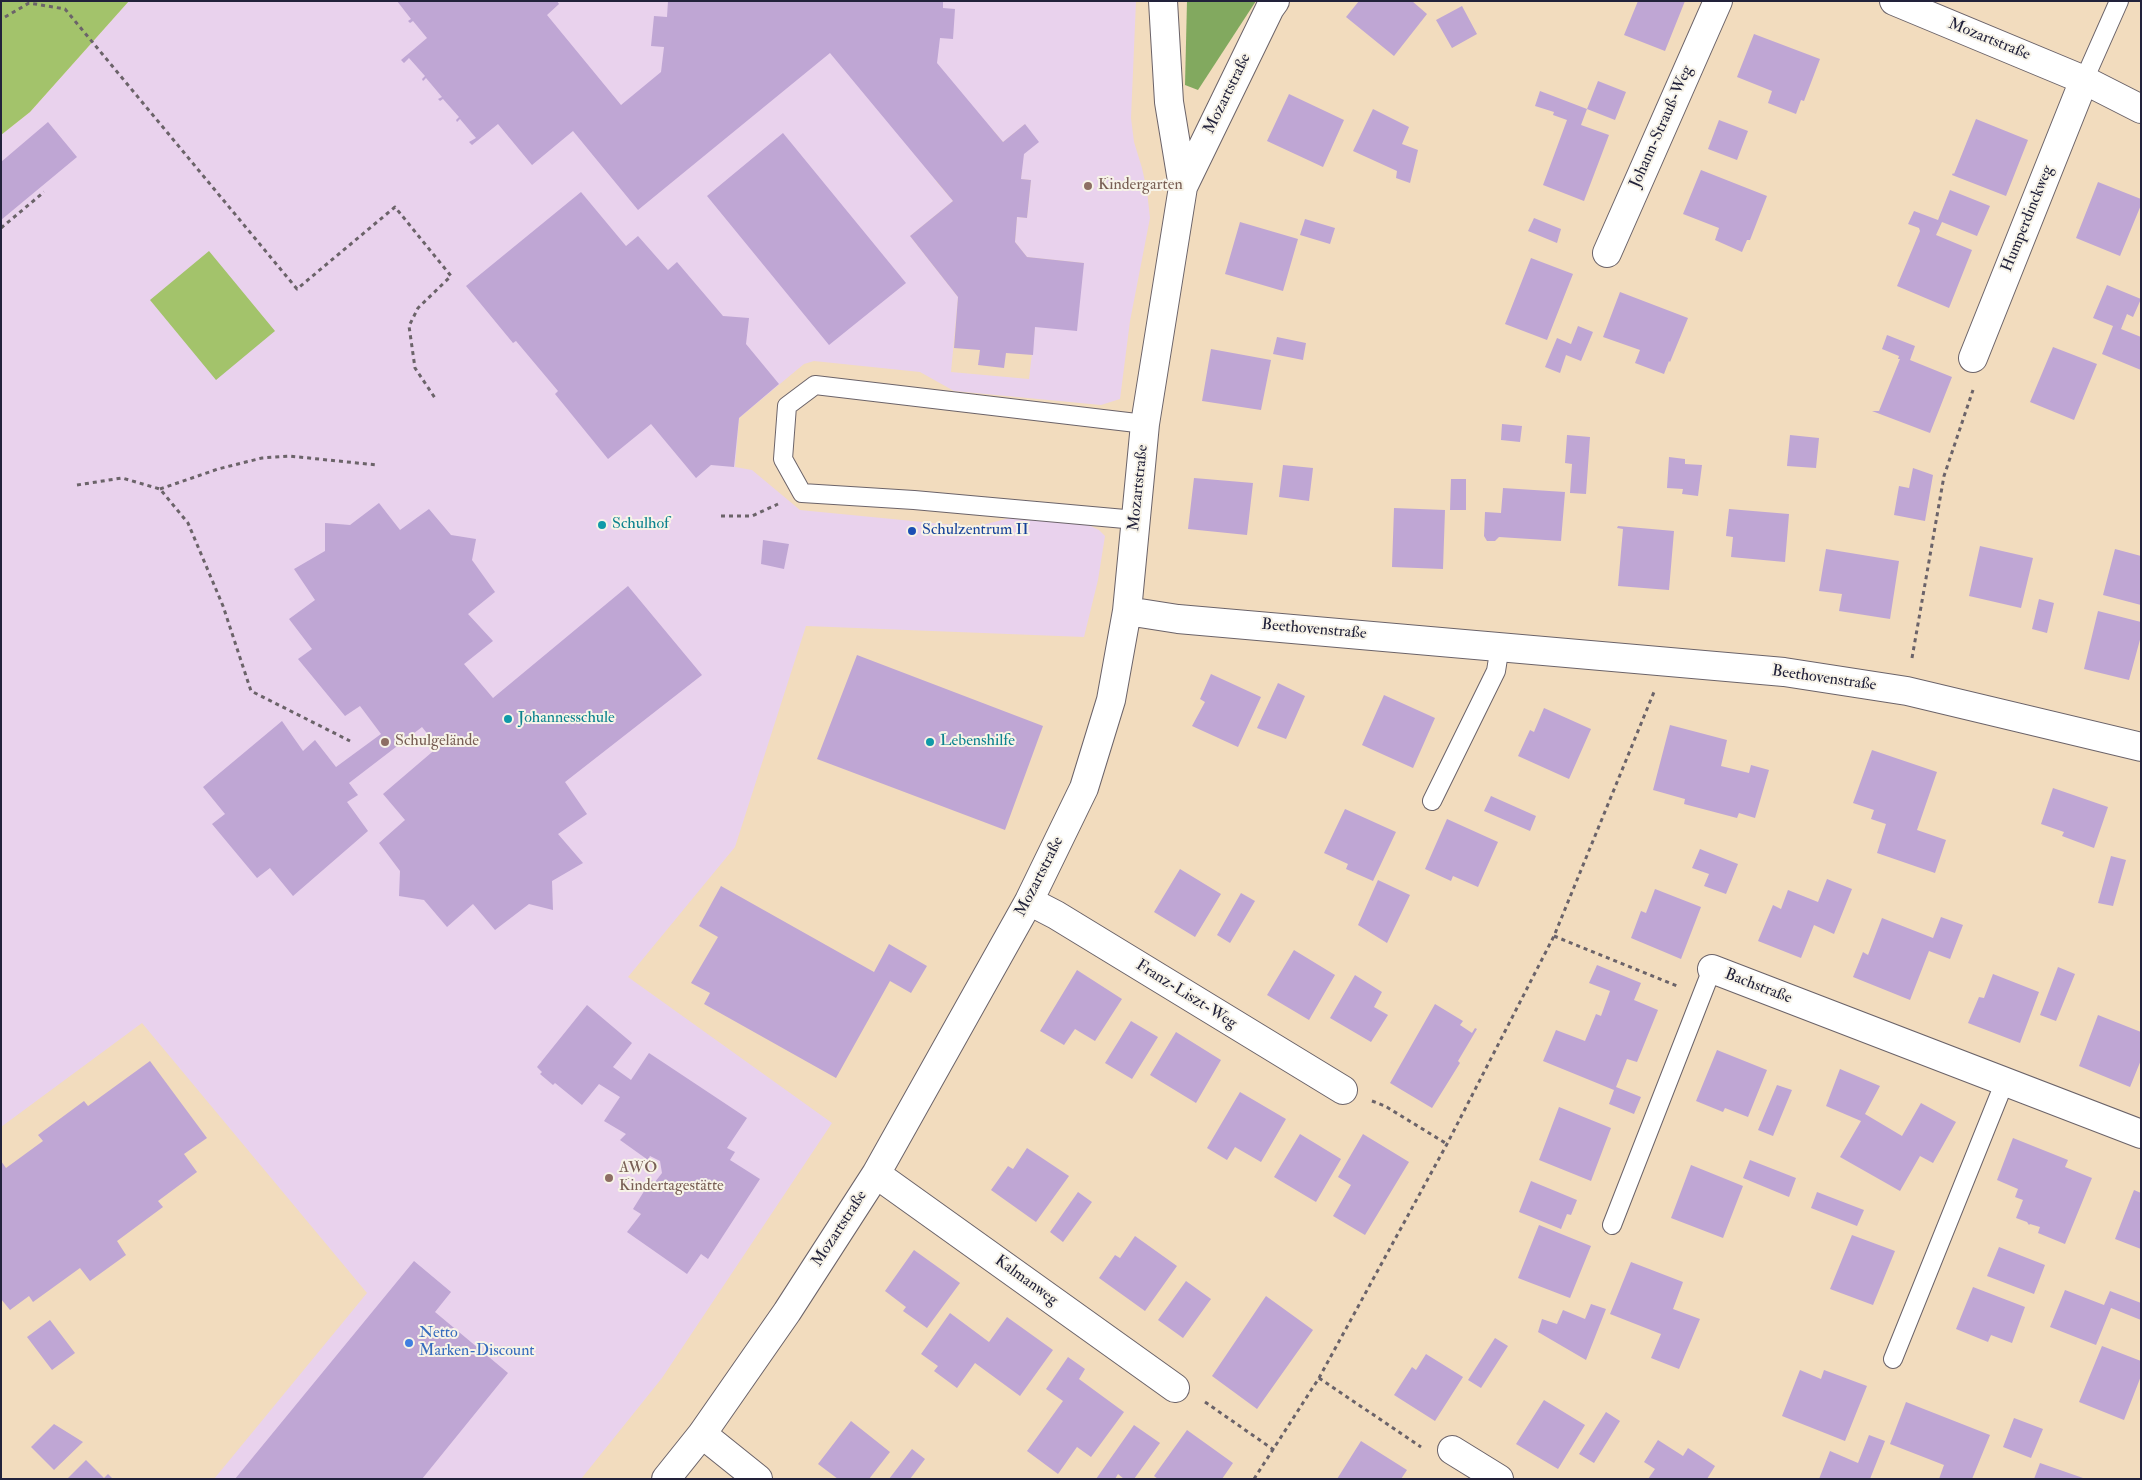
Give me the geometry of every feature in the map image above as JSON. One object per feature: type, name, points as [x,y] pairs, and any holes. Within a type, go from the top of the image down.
[{"type":"street","name":"Mozartstraße","points":[[1163,1],[1169,102],[1183,187]]},
{"type":"street","name":"Mozartstraße","points":[[666,1479],[702,1434],[787,1312],[876,1174],[1029,901],[1084,788],[1111,700],[1128,610],[1145,424],[1183,187],[1275,1]]},
{"type":"street","name":"Johann-Strauß-Weg","points":[[1607,253],[1718,1]]},
{"type":"street","name":"Mozartstraße","points":[[1894,1],[2084,80],[2141,108]]},
{"type":"street","name":"Humperdinckweg","points":[[1973,358],[2084,80]]},
{"type":"street","name":"Beethovenstraße","points":[[1128,610],[1178,619],[1784,672],[1907,691],[2141,747]]},
{"type":"street","name":"Franz-Liszt-Weg","points":[[1029,901],[1056,915],[1343,1090]]},
{"type":"street","name":"Bachstraße","points":[[1712,969],[2141,1134]]},
{"type":"street","name":"Kalmanweg","points":[[876,1174],[1175,1388]]},
{"type":"street","points":[[702,1434],[758,1479]]},
{"type":"street","points":[[1452,1450],[1499,1479]]},
{"type":"lane","points":[[2084,80],[2119,1]]},
{"type":"lane","points":[[1136,520],[914,500],[802,493],[783,459],[787,406],[815,385],[1145,424]]},
{"type":"lane","points":[[1432,801],[1496,671],[1500,646]]},
{"type":"lane","name":"Bachstraße","points":[[1612,1225],[1712,969]]},
{"type":"lane","points":[[1894,1359],[2005,1081]]},
{"type":"path","points":[[5,17],[30,2],[65,10],[297,289],[395,207],[451,276],[418,308],[409,326],[415,368],[435,398]]},
{"type":"path","points":[[1,228],[44,192]]},
{"type":"path","points":[[1907,691],[1944,476],[1978,375],[1973,358]]},
{"type":"path","points":[[160,489],[218,469],[262,458],[289,456],[377,466]]},
{"type":"path","points":[[77,485],[122,478],[160,489],[188,523],[223,606],[251,691],[350,741]]},
{"type":"path","points":[[721,516],[752,516],[802,493]]},
{"type":"path","points":[[1254,1479],[1319,1378],[1447,1144],[1554,936],[1654,692],[1657,660]]},
{"type":"path","points":[[1554,936],[1701,995]]},
{"type":"path","points":[[1343,1090],[1385,1106],[1447,1144]]},
{"type":"path","points":[[1319,1378],[1440,1460],[1452,1450]]},
{"type":"path","points":[[1175,1388],[1200,1398],[1274,1450]]},
{"type":"shaded area","name":"Schulgelände","points":[[129,1],[1136,1],[1131,118],[1134,142],[1147,191],[1150,218],[1130,321],[1120,399],[1101,405],[954,391],[920,372],[814,361],[804,364],[739,418],[735,467],[752,470],[800,510],[974,527],[1014,517],[1084,523],[1099,530],[1105,536],[1098,580],[1084,637],[806,626],[735,847],[628,977],[832,1123],[662,1378],[581,1479],[214,1479],[367,1293],[142,1023],[1,1127],[1,135],[30,112]],"holes":[[[1025,124],[1021,179],[1031,180],[1027,218],[1017,217],[1015,242],[1027,257],[1084,263],[1035,327],[1029,379],[951,372],[958,297],[910,236],[953,201],[936,181],[993,130],[1003,142]]]},
{"type":"green space","points":[[1,1],[129,1],[30,112],[1,135]]},
{"type":"green space","points":[[1187,1],[1256,1],[1198,90],[1185,85]]},
{"type":"green space","points":[[209,251],[275,331],[216,380],[150,300]]},
{"type":"building","points":[[397,1],[557,1],[559,4],[547,15],[621,105],[661,72],[664,47],[651,46],[654,16],[667,17],[668,1],[943,1],[943,8],[955,9],[953,39],[940,38],[937,63],[1003,142],[1025,124],[1039,142],[1024,154],[1021,179],[1031,180],[1027,218],[1017,217],[1015,242],[1027,257],[1084,263],[1077,331],[1035,327],[1033,355],[1006,353],[1004,368],[978,365],[980,350],[954,348],[958,297],[910,236],[953,201],[830,53],[638,210],[573,131],[532,165],[498,124],[472,145],[469,142],[476,138],[460,119],[457,122],[456,120],[459,117],[443,99],[440,101],[438,99],[442,97],[426,78],[423,81],[422,79],[425,76],[409,58],[404,63],[401,60],[427,38],[413,21],[410,23],[408,21],[411,19]]},
{"type":"building","points":[[1359,1],[1412,1],[1427,14],[1394,56],[1346,17]]},
{"type":"building","points":[[1638,1],[1685,1],[1665,51],[1624,35]]},
{"type":"building","points":[[1462,6],[1477,34],[1452,48],[1436,20]]},
{"type":"building","points":[[1754,34],[1820,59],[1804,101],[1801,100],[1796,114],[1768,103],[1772,91],[1737,77]]},
{"type":"building","points":[[1598,81],[1626,92],[1615,120],[1587,109]]},
{"type":"building","points":[[1540,91],[1587,109],[1581,125],[1609,135],[1584,201],[1543,185],[1567,120],[1553,115],[1554,112],[1535,106]]},
{"type":"building","points":[[1289,94],[1344,120],[1323,167],[1267,141]]},
{"type":"building","points":[[1373,109],[1409,127],[1402,144],[1418,150],[1410,183],[1396,178],[1397,171],[1353,151]]},
{"type":"building","points":[[1976,119],[2028,140],[2006,196],[1952,175]]},
{"type":"building","points":[[1719,120],[1748,131],[1737,160],[1708,149]]},
{"type":"building","points":[[48,122],[77,157],[1,220],[1,162]]},
{"type":"building","points":[[783,133],[906,283],[829,345],[707,196]]},
{"type":"building","points":[[1701,170],[1767,196],[1750,240],[1747,240],[1742,252],[1715,240],[1719,228],[1683,214]]},
{"type":"building","points":[[2098,182],[2141,199],[2141,205],[2120,256],[2076,238]]},
{"type":"building","points":[[1950,190],[1990,206],[1977,236],[1942,222],[1936,235],[1972,250],[1949,308],[1897,286],[1920,231],[1919,228],[1908,224],[1914,211],[1938,220]]},
{"type":"building","points":[[581,192],[626,246],[638,236],[668,270],[677,262],[723,316],[749,318],[746,344],[779,384],[739,418],[734,467],[711,465],[696,478],[651,424],[608,459],[555,394],[558,391],[516,341],[513,343],[466,286]]},
{"type":"building","points":[[1534,218],[1561,229],[1557,243],[1528,231]]},
{"type":"building","points":[[1305,219],[1335,228],[1330,244],[1300,235]]},
{"type":"building","points":[[1240,222],[1298,239],[1283,291],[1225,274]]},
{"type":"building","points":[[1531,258],[1573,274],[1547,340],[1505,324]]},
{"type":"building","points":[[2107,285],[2141,299],[2133,317],[2127,314],[2121,329],[2141,337],[2141,370],[2102,354],[2113,326],[2093,318]]},
{"type":"building","points":[[1620,292],[1688,318],[1664,374],[1635,363],[1640,350],[1603,337]]},
{"type":"building","points":[[1578,326],[1593,332],[1581,361],[1566,355],[1560,373],[1545,367],[1557,338],[1571,344]]},
{"type":"building","points":[[1887,335],[1915,346],[1910,360],[1952,377],[1930,433],[1872,411],[1879,411],[1900,359],[1898,359],[1899,356],[1882,349]]},
{"type":"building","points":[[1277,337],[1306,343],[1303,360],[1273,354]]},
{"type":"building","points":[[2053,347],[2097,364],[2074,420],[2030,402]]},
{"type":"building","points":[[1211,349],[1271,360],[1261,410],[1202,401]]},
{"type":"building","points":[[1502,424],[1522,426],[1520,442],[1501,440]]},
{"type":"building","points":[[1567,435],[1590,437],[1586,494],[1570,493],[1572,464],[1565,463]]},
{"type":"building","points":[[1790,435],[1819,438],[1816,468],[1787,466]]},
{"type":"building","points":[[1669,457],[1685,459],[1685,464],[1702,465],[1698,496],[1682,494],[1683,489],[1667,488]]},
{"type":"building","points":[[1283,465],[1313,468],[1309,501],[1279,497]]},
{"type":"building","points":[[1913,468],[1933,475],[1925,521],[1894,515],[1899,486],[1909,488]]},
{"type":"building","points":[[1194,478],[1253,483],[1247,535],[1188,529]]},
{"type":"building","points":[[1451,479],[1466,479],[1466,510],[1450,510]]},
{"type":"building","points":[[1503,488],[1565,492],[1561,541],[1499,537],[1495,541],[1487,541],[1484,536],[1485,512],[1501,513]]},
{"type":"building","name":"Johannesschule","points":[[379,503],[400,530],[429,509],[451,535],[476,539],[472,560],[495,592],[468,614],[493,641],[464,664],[493,698],[628,586],[702,675],[565,782],[587,814],[558,834],[583,863],[552,881],[553,910],[529,904],[495,930],[473,904],[447,927],[424,900],[399,896],[400,871],[379,843],[405,820],[383,794],[438,747],[422,727],[349,783],[358,795],[347,802],[368,831],[293,896],[270,868],[257,878],[212,824],[225,814],[203,787],[282,721],[303,751],[315,740],[336,767],[381,734],[360,706],[345,716],[298,659],[312,649],[289,619],[315,600],[294,569],[325,551],[325,523],[350,525]]},
{"type":"building","points":[[1394,508],[1445,510],[1443,569],[1392,567]]},
{"type":"building","points":[[1729,509],[1789,514],[1785,562],[1731,557],[1733,537],[1726,536]]},
{"type":"building","points":[[1618,526],[1674,531],[1669,590],[1618,586],[1623,529],[1617,528]]},
{"type":"building","points":[[763,540],[789,544],[784,569],[761,564]]},
{"type":"building","points":[[1980,546],[2033,558],[2021,608],[1969,596]]},
{"type":"building","points":[[1826,549],[1899,561],[1890,619],[1839,611],[1842,594],[1819,591]]},
{"type":"building","points":[[2115,549],[2141,556],[2141,605],[2103,595]]},
{"type":"building","points":[[2039,599],[2054,603],[2047,633],[2032,629]]},
{"type":"building","points":[[2098,611],[2141,622],[2141,636],[2129,680],[2084,669]]},
{"type":"building","name":"Lebenshilfe","points":[[857,655],[1043,726],[1005,830],[817,759]]},
{"type":"building","points":[[1211,674],[1261,697],[1238,747],[1192,726],[1205,702],[1200,699]]},
{"type":"building","points":[[1278,683],[1305,696],[1286,739],[1257,728]]},
{"type":"building","points":[[1384,695],[1435,718],[1413,768],[1362,745]]},
{"type":"building","points":[[1544,708],[1591,729],[1569,779],[1518,756],[1530,730],[1534,732]]},
{"type":"building","points":[[1670,725],[1727,740],[1721,766],[1749,773],[1751,765],[1769,770],[1755,818],[1739,813],[1737,818],[1684,804],[1685,799],[1653,790]]},
{"type":"building","points":[[1872,750],[1937,772],[1917,830],[1946,840],[1935,873],[1877,853],[1886,824],[1871,819],[1874,810],[1853,803]]},
{"type":"building","points":[[2053,788],[2108,807],[2094,848],[2062,836],[2064,832],[2041,824]]},
{"type":"building","points":[[1491,796],[1536,816],[1530,831],[1484,811]]},
{"type":"building","points":[[1345,809],[1396,832],[1373,881],[1346,869],[1348,864],[1324,853]]},
{"type":"building","points":[[1447,819],[1498,842],[1478,887],[1453,876],[1451,881],[1425,869]]},
{"type":"building","points":[[1700,849],[1738,864],[1726,894],[1704,886],[1709,874],[1692,868]]},
{"type":"building","points":[[2111,856],[2126,860],[2113,906],[2098,903]]},
{"type":"building","points":[[1180,869],[1221,894],[1195,937],[1154,912]]},
{"type":"building","points":[[1827,879],[1852,889],[1834,934],[1814,925],[1801,958],[1758,941],[1773,905],[1781,909],[1788,890],[1818,902]]},
{"type":"building","points":[[1378,880],[1410,895],[1387,943],[1358,925]]},
{"type":"building","points":[[721,886],[874,972],[889,944],[927,966],[911,993],[890,981],[836,1078],[704,1004],[710,993],[691,983],[718,937],[699,926]]},
{"type":"building","points":[[1655,889],[1701,907],[1681,959],[1631,938],[1641,911],[1646,913]]},
{"type":"building","points":[[1241,893],[1255,901],[1230,943],[1217,935]]},
{"type":"building","points":[[1941,917],[1963,925],[1950,959],[1929,951],[1910,1000],[1853,977],[1863,952],[1868,955],[1882,918],[1933,938]]},
{"type":"building","points":[[1294,950],[1335,975],[1309,1020],[1267,995]]},
{"type":"building","points":[[1597,965],[1641,983],[1634,1000],[1658,1010],[1637,1062],[1627,1059],[1616,1087],[1641,1097],[1634,1114],[1609,1104],[1614,1090],[1543,1061],[1556,1030],[1585,1041],[1596,1014],[1601,1016],[1610,991],[1589,983]]},
{"type":"building","points":[[2058,967],[2075,974],[2056,1021],[2040,1015]]},
{"type":"building","points":[[1077,970],[1122,999],[1095,1041],[1075,1029],[1064,1045],[1040,1031]]},
{"type":"building","points":[[1993,974],[2039,992],[2020,1043],[1968,1023],[1979,997],[1984,998]]},
{"type":"building","points":[[1355,975],[1382,992],[1374,1007],[1388,1015],[1371,1042],[1330,1018]]},
{"type":"building","points":[[1435,1004],[1463,1021],[1460,1025],[1472,1033],[1475,1028],[1477,1029],[1458,1061],[1460,1063],[1432,1108],[1390,1083]]},
{"type":"building","points":[[587,1005],[632,1043],[613,1067],[631,1080],[649,1053],[747,1118],[727,1148],[735,1152],[730,1160],[760,1179],[708,1259],[701,1254],[687,1274],[627,1232],[641,1214],[633,1209],[651,1180],[655,1182],[662,1173],[660,1161],[650,1156],[648,1160],[620,1140],[626,1134],[604,1121],[620,1097],[599,1084],[582,1105],[555,1083],[553,1085],[540,1074],[542,1072],[537,1067]]},
{"type":"building","points":[[2098,1015],[2141,1032],[2141,1060],[2130,1087],[2079,1066]]},
{"type":"building","points":[[1131,1021],[1158,1037],[1132,1079],[1105,1063]]},
{"type":"building","points":[[1176,1032],[1221,1060],[1196,1103],[1150,1075]]},
{"type":"building","points":[[1717,1050],[1767,1070],[1748,1117],[1725,1108],[1723,1112],[1696,1101]]},
{"type":"building","points":[[150,1061],[207,1138],[184,1154],[197,1172],[158,1201],[163,1207],[117,1241],[126,1255],[90,1281],[80,1268],[33,1302],[29,1296],[10,1310],[1,1299],[1,1161],[6,1168],[43,1141],[38,1135],[84,1101],[88,1106]]},
{"type":"building","points":[[1840,1069],[1880,1086],[1865,1114],[1902,1136],[1921,1103],[1956,1122],[1933,1163],[1920,1156],[1900,1191],[1840,1157],[1861,1121],[1826,1106]]},
{"type":"building","points":[[1777,1085],[1792,1090],[1773,1136],[1758,1130]]},
{"type":"building","points":[[1240,1092],[1286,1119],[1261,1162],[1235,1147],[1227,1160],[1207,1148]]},
{"type":"building","points":[[1559,1107],[1611,1128],[1591,1181],[1539,1160]]},
{"type":"building","points":[[1300,1134],[1341,1159],[1316,1202],[1274,1177]]},
{"type":"building","points":[[1363,1134],[1409,1162],[1365,1235],[1333,1216],[1351,1185],[1338,1177]]},
{"type":"building","points":[[2013,1138],[2068,1160],[2065,1167],[2092,1178],[2065,1244],[2038,1233],[2040,1227],[2029,1225],[2027,1222],[2016,1218],[2023,1200],[2015,1197],[2018,1189],[1997,1180]]},
{"type":"building","points":[[1027,1148],[1069,1176],[1036,1222],[991,1190],[1008,1166],[1013,1169]]},
{"type":"building","points":[[1750,1160],[1796,1178],[1789,1197],[1743,1178]]},
{"type":"building","points":[[1691,1165],[1743,1186],[1723,1238],[1671,1218]]},
{"type":"building","points":[[1531,1181],[1577,1200],[1571,1215],[1567,1214],[1561,1229],[1519,1212]]},
{"type":"building","points":[[2134,1190],[2141,1193],[2141,1249],[2115,1239]]},
{"type":"building","points":[[1078,1192],[1092,1202],[1063,1242],[1050,1232]]},
{"type":"building","points":[[1817,1192],[1864,1210],[1857,1226],[1811,1208]]},
{"type":"building","points":[[1539,1225],[1591,1246],[1570,1298],[1518,1278]]},
{"type":"building","points":[[1852,1235],[1895,1251],[1873,1305],[1830,1289]]},
{"type":"building","points":[[1135,1236],[1177,1266],[1145,1311],[1099,1278],[1115,1255],[1120,1258]]},
{"type":"building","points":[[1999,1247],[2045,1265],[2034,1294],[1987,1276]]},
{"type":"building","points":[[914,1250],[960,1283],[927,1328],[903,1311],[906,1307],[885,1291]]},
{"type":"building","name":"Netto Marken-Discount","points":[[414,1261],[451,1292],[435,1312],[508,1373],[422,1479],[235,1479]]},
{"type":"building","points":[[1631,1262],[1683,1282],[1673,1309],[1700,1319],[1679,1369],[1651,1358],[1661,1334],[1610,1314]]},
{"type":"building","points":[[1186,1281],[1211,1299],[1183,1338],[1158,1320]]},
{"type":"building","points":[[1973,1287],[2025,1307],[2012,1343],[1991,1335],[1988,1342],[1956,1329]]},
{"type":"building","points":[[2065,1290],[2104,1305],[2110,1291],[2141,1303],[2141,1320],[2111,1308],[2096,1345],[2050,1327]]},
{"type":"building","points":[[1266,1296],[1313,1330],[1257,1409],[1212,1376]]},
{"type":"building","points":[[1591,1304],[1606,1309],[1586,1360],[1538,1332],[1542,1319],[1557,1324],[1563,1310],[1585,1319]]},
{"type":"building","points":[[950,1313],[989,1342],[1007,1317],[1053,1350],[1020,1396],[975,1363],[957,1388],[934,1371],[938,1366],[921,1354]]},
{"type":"building","points":[[50,1320],[75,1353],[52,1370],[27,1337]]},
{"type":"building","points":[[1495,1338],[1508,1346],[1481,1388],[1468,1380]]},
{"type":"building","points":[[2102,1346],[2141,1361],[2141,1376],[2124,1420],[2079,1402]]},
{"type":"building","points":[[1426,1354],[1463,1377],[1435,1421],[1394,1395],[1412,1367],[1416,1370]]},
{"type":"building","points":[[1068,1357],[1085,1369],[1079,1379],[1124,1412],[1091,1457],[1077,1447],[1058,1474],[1027,1451],[1063,1401],[1046,1389]]},
{"type":"building","points":[[1800,1370],[1821,1379],[1824,1370],[1867,1386],[1845,1441],[1782,1416]]},
{"type":"building","points":[[1544,1400],[1585,1425],[1558,1469],[1516,1444]]},
{"type":"building","points":[[1906,1402],[1990,1435],[1972,1479],[1939,1479],[1944,1465],[1890,1444]]},
{"type":"building","points":[[1606,1412],[1620,1421],[1594,1463],[1579,1454]]},
{"type":"building","points":[[2014,1418],[2043,1429],[2031,1458],[2003,1447]]},
{"type":"building","points":[[851,1421],[890,1452],[869,1479],[838,1479],[818,1464]]},
{"type":"building","points":[[54,1424],[83,1442],[54,1470],[31,1447]]},
{"type":"building","points":[[1134,1425],[1160,1443],[1134,1479],[1124,1479],[1118,1474],[1115,1479],[1096,1479]]},
{"type":"building","points":[[1187,1430],[1233,1463],[1222,1479],[1158,1479],[1154,1476]]},
{"type":"building","points":[[1869,1435],[1885,1441],[1870,1479],[1819,1479],[1830,1451],[1858,1463]]},
{"type":"building","points":[[1658,1440],[1683,1456],[1688,1448],[1715,1466],[1707,1479],[1648,1479],[1655,1469],[1644,1462]]},
{"type":"building","points":[[1361,1441],[1407,1470],[1401,1479],[1337,1479]]},
{"type":"building","points":[[912,1449],[925,1459],[910,1479],[889,1479]]},
{"type":"building","points":[[86,1460],[104,1478],[108,1474],[113,1479],[67,1479]]},
{"type":"building","points":[[2040,1463],[2083,1478],[2083,1479],[2034,1479]]},
{"type":"place","name":"Kindergarten","points":[[1088,186]]},
{"type":"place","name":"Schulhof","points":[[602,525]]},
{"type":"place","name":"Schulzentrum II","points":[[912,531]]},
{"type":"place","name":"Johannesschule","points":[[508,719]]},
{"type":"place","name":"Schulgelände","points":[[385,742]]},
{"type":"place","name":"Lebenshilfe","points":[[930,742]]},
{"type":"place","name":"AWO Kindertagestätte","points":[[609,1178]]},
{"type":"place","name":"Netto Marken-Discount","points":[[409,1343]]}]
